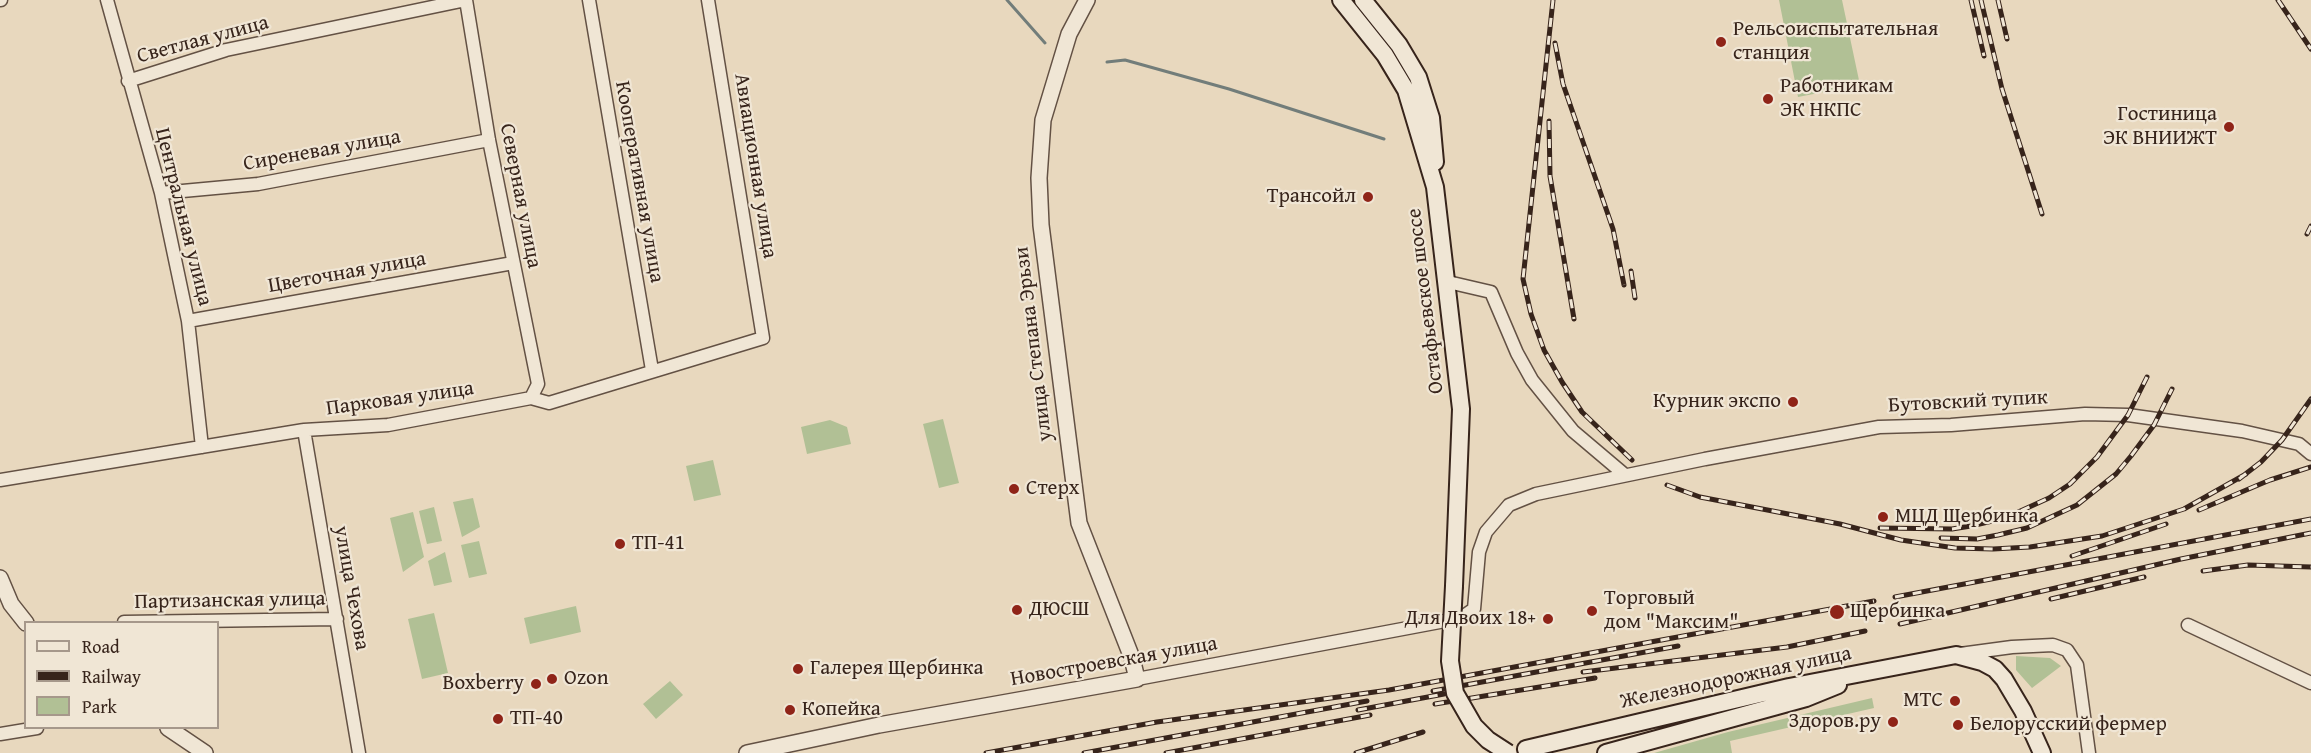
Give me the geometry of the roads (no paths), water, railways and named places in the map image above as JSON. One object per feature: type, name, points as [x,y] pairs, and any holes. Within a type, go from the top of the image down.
[{"type":"main road","name":"Остафьевское шоссе","points":[[1341,0],[1385,55],[1401,81],[1413,110],[1435,187],[1448,282],[1461,409],[1461,461],[1451,677],[1459,701],[1474,726],[1506,753]]},
{"type":"main road","name":"Остафьевское шоссе","points":[[1363,0],[1399,45],[1418,77],[1427,100],[1436,147],[1435,187]]},
{"type":"main road","name":"Железнодорожная улица","points":[[1506,753],[1515,744],[1527,751],[1778,689],[1956,655]]},
{"type":"main road","points":[[1956,655],[1982,662],[1995,669],[2004,679],[2023,711],[2042,753]]},
{"type":"main road","points":[[1606,753],[1806,698],[1866,674]]},
{"type":"street","name":"Центральная улица","points":[[107,0],[161,193],[188,321],[202,447]]},
{"type":"street","name":"Светлая улица","points":[[128,81],[226,50],[466,0]]},
{"type":"street","name":"Северная улица","points":[[466,0],[489,140],[538,384],[531,398]]},
{"type":"street","name":"Кооперативная улица","points":[[588,0],[652,370]]},
{"type":"street","name":"Авиационная улица","points":[[708,0],[763,338]]},
{"type":"street","name":"улица Степана Эрьзи","points":[[1087,0],[1069,34],[1043,120],[1039,178],[1041,225],[1078,523],[1132,658],[1137,679]]},
{"type":"street","name":"Сиреневая улица","points":[[161,193],[258,184],[489,140]]},
{"type":"street","name":"Цветочная улица","points":[[188,321],[513,263]]},
{"type":"street","points":[[1448,282],[1491,292],[1517,353],[1532,380],[1573,431],[1625,475]]},
{"type":"street","name":"Парковая улица","points":[[0,480],[304,430],[388,425],[531,398],[549,403],[763,338]]},
{"type":"street","name":"Бутовский тупик","points":[[1625,475],[1879,427],[1951,425],[2085,414],[2128,415],[2242,431],[2299,444],[2311,454]]},
{"type":"street","name":"улица Чехова","points":[[304,430],[359,753]]},
{"type":"street","name":"Новостроевская улица","points":[[747,753],[879,725],[1452,621],[1468,615],[1474,609],[1477,597],[1479,552],[1486,532],[1503,510],[1536,494],[1625,475]]},
{"type":"street","points":[[0,578],[6,605],[24,621]]},
{"type":"street","name":"Партизанская улица","points":[[195,621],[337,619]]},
{"type":"street","points":[[2188,625],[2311,683]]},
{"type":"street","points":[[1956,655],[2012,646],[2053,645],[2067,650],[2077,665],[2089,753]]},
{"type":"street","points":[[0,734],[31,729]]},
{"type":"street","points":[[169,729],[205,753]]},
{"type":"waterway","points":[[1007,0],[1045,43]]},
{"type":"waterway","points":[[1107,62],[1125,60],[1229,89],[1384,139]]},
{"type":"railway","points":[[1553,0],[1523,279],[1531,314],[1544,350],[1562,382],[1582,412],[1632,460]]},
{"type":"railway","points":[[1971,0],[1984,56]]},
{"type":"railway","points":[[1981,0],[2002,89],[2042,214]]},
{"type":"railway","points":[[1998,0],[2007,39]]},
{"type":"railway","points":[[2278,0],[2311,49]]},
{"type":"railway","points":[[1555,43],[1563,84],[1613,229],[1624,285]]},
{"type":"railway","points":[[1549,121],[1550,176],[1574,319]]},
{"type":"railway","points":[[2307,234],[2311,226]]},
{"type":"railway","points":[[1631,271],[1635,298]]},
{"type":"railway","points":[[1880,528],[1952,529],[1971,526],[2005,518],[2049,498],[2070,484],[2097,457],[2128,415],[2147,377]]},
{"type":"railway","points":[[1941,538],[1977,539],[2027,528],[2077,505],[2116,474],[2131,456],[2154,425],[2172,389]]},
{"type":"railway","points":[[2239,479],[2261,462],[2282,440],[2311,399]]},
{"type":"railway","points":[[2199,510],[2270,480],[2311,467]]},
{"type":"railway","points":[[1667,485],[1700,497],[1840,524],[1901,540],[1955,548],[1993,549],[2030,547],[2102,536],[2184,509],[2246,474]]},
{"type":"railway","points":[[1895,597],[2311,519]]},
{"type":"railway","points":[[2072,556],[2166,524]]},
{"type":"railway","points":[[1900,624],[2181,559],[2311,533]]},
{"type":"railway","points":[[2203,571],[2248,565],[2311,567]]},
{"type":"railway","points":[[2051,599],[2144,577]]},
{"type":"railway","points":[[986,753],[1157,722],[1389,690],[1874,601]]},
{"type":"railway","points":[[1583,672],[1787,647],[1865,631]]},
{"type":"railway","points":[[1433,691],[1678,646]]},
{"type":"railway","points":[[1435,704],[1595,678]]},
{"type":"railway","points":[[1358,710],[1444,694]]},
{"type":"railway","points":[[1084,753],[1367,701]]},
{"type":"railway","points":[[1166,753],[1370,715]]},
{"type":"railway","points":[[1356,753],[1423,732]]},
{"type":"place","name":"Рельсоиспытательная станция","points":[[1721,42]]},
{"type":"place","name":"Работникам ЭК НКПС","points":[[1768,99]]},
{"type":"place","name":"Гостиница ЭК ВНИИЖТ","points":[[2229,127]]},
{"type":"place","name":"Трансойл","points":[[1368,197]]},
{"type":"place","name":"Курник экспо","points":[[1793,402]]},
{"type":"place","name":"Стерх","points":[[1014,489]]},
{"type":"place","name":"МЦД Щербинка","points":[[1883,517]]},
{"type":"place","name":"ТП-41","points":[[620,544]]},
{"type":"place","name":"ДЮСШ","points":[[1017,610]]},
{"type":"place","name":"Торговый дом \"Максим\"","points":[[1592,611]]},
{"type":"place","name":"Щербинка","points":[[1837,612]]},
{"type":"place","name":"Для Двоих 18+","points":[[1548,619]]},
{"type":"place","name":"Галерея Щербинка","points":[[798,669]]},
{"type":"place","name":"Ozon","points":[[552,679]]},
{"type":"place","name":"Boxberry","points":[[536,684]]},
{"type":"place","name":"МТС","points":[[1955,701]]},
{"type":"place","name":"Копейка","points":[[790,710]]},
{"type":"place","name":"ТП-40","points":[[498,719]]},
{"type":"place","name":"Здоров.ру","points":[[1893,722]]},
{"type":"place","name":"Белорусский фермер","points":[[1958,725]]}]
